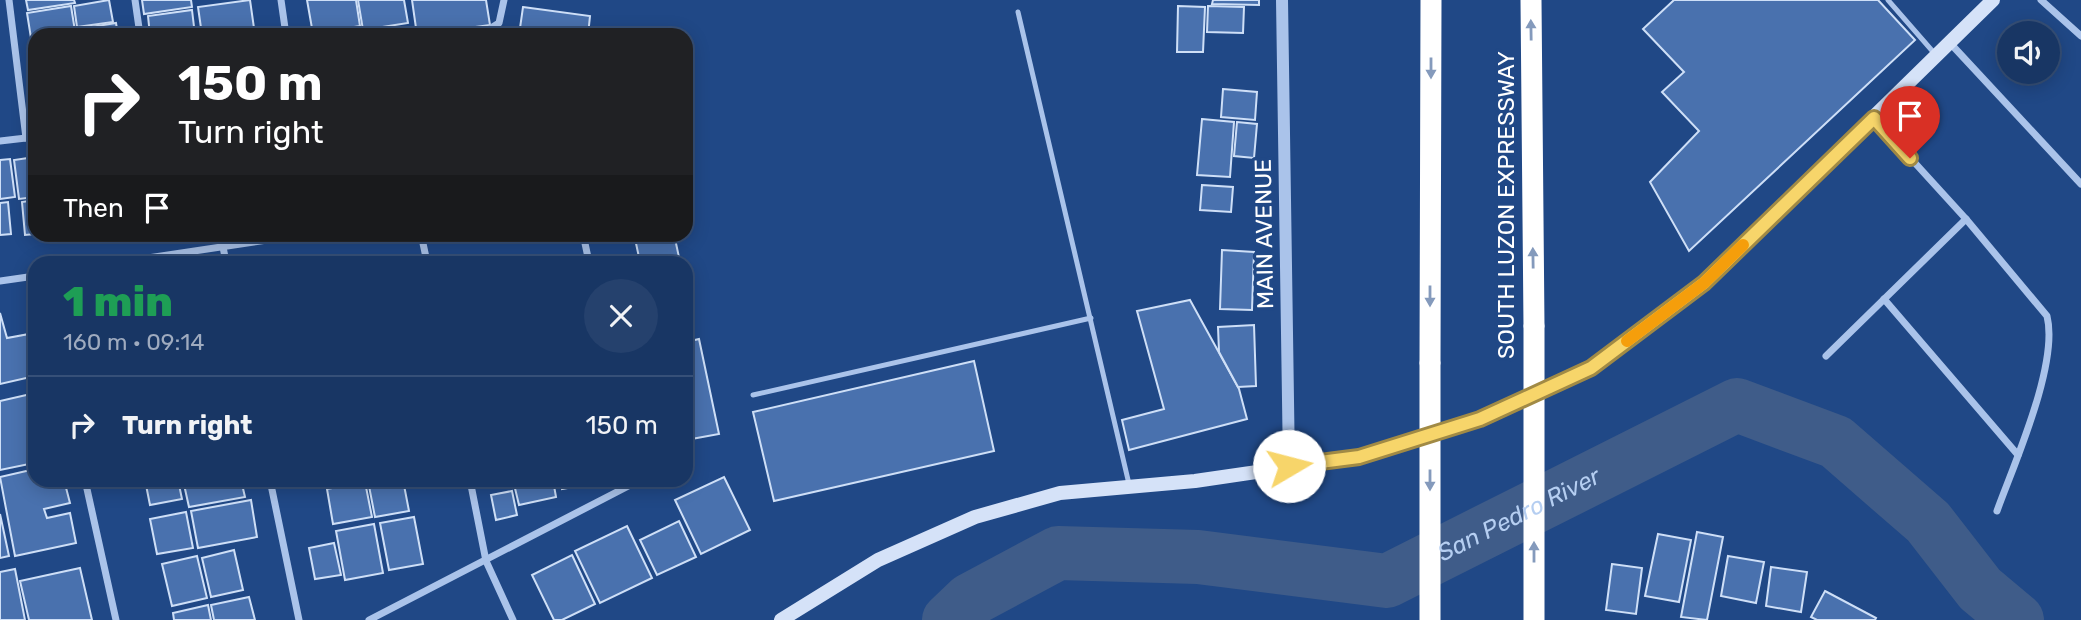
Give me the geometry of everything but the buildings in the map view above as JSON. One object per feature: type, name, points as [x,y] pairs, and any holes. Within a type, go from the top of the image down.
[{"type":"highway","points":[[1430,620],[1431,0]]},
{"type":"highway","name":"SOUTH LUZON EXPRESSWAY","points":[[1531,0],[1534,620]]},
{"type":"main road","points":[[781,620],[878,560],[975,517],[1059,493],[1195,481],[1359,457],[1480,419],[1591,368],[1704,283],[1993,0]]},
{"type":"street","points":[[9,0],[28,119]]},
{"type":"street","points":[[135,0],[139,28]]},
{"type":"street","points":[[281,0],[284,28]]},
{"type":"street","points":[[491,28],[499,23],[504,0]]},
{"type":"street","name":"MAIN AVENUE","points":[[1282,0],[1289,466]]},
{"type":"street","points":[[2041,0],[2081,36]]},
{"type":"street","points":[[1950,43],[2081,184]]},
{"type":"street","points":[[1874,118],[1966,219],[2047,316],[2050,331],[2048,357],[2018,455],[1997,511]]},
{"type":"street","points":[[0,141],[28,138]]},
{"type":"street","points":[[1826,356],[1966,219]]},
{"type":"street","points":[[162,256],[255,242]]},
{"type":"street","points":[[223,247],[225,256]]},
{"type":"street","points":[[0,281],[28,276]]},
{"type":"street","points":[[1884,299],[2018,455]]},
{"type":"street","points":[[87,487],[116,620]]},
{"type":"street","points":[[271,487],[299,620]]},
{"type":"street","points":[[471,487],[486,561],[513,620]]},
{"type":"street","points":[[369,620],[627,487]]},
{"type":"lane","points":[[1888,0],[1937,56]]},
{"type":"lane","points":[[1018,12],[1129,487]]},
{"type":"lane","points":[[752,395],[1091,318]]},
{"type":"waterway","name":"San Pedro River","points":[[949,620],[970,600],[1058,553],[1198,557],[1387,581],[1737,405],[1836,442],[1928,522],[1980,589],[2017,620]]},
{"type":"slow traffic","points":[[1627,341],[1704,283],[1743,245]]},
{"type":"route","points":[[1289,466],[1359,457],[1480,419],[1591,368],[1704,283],[1874,118],[1910,158]]}]
